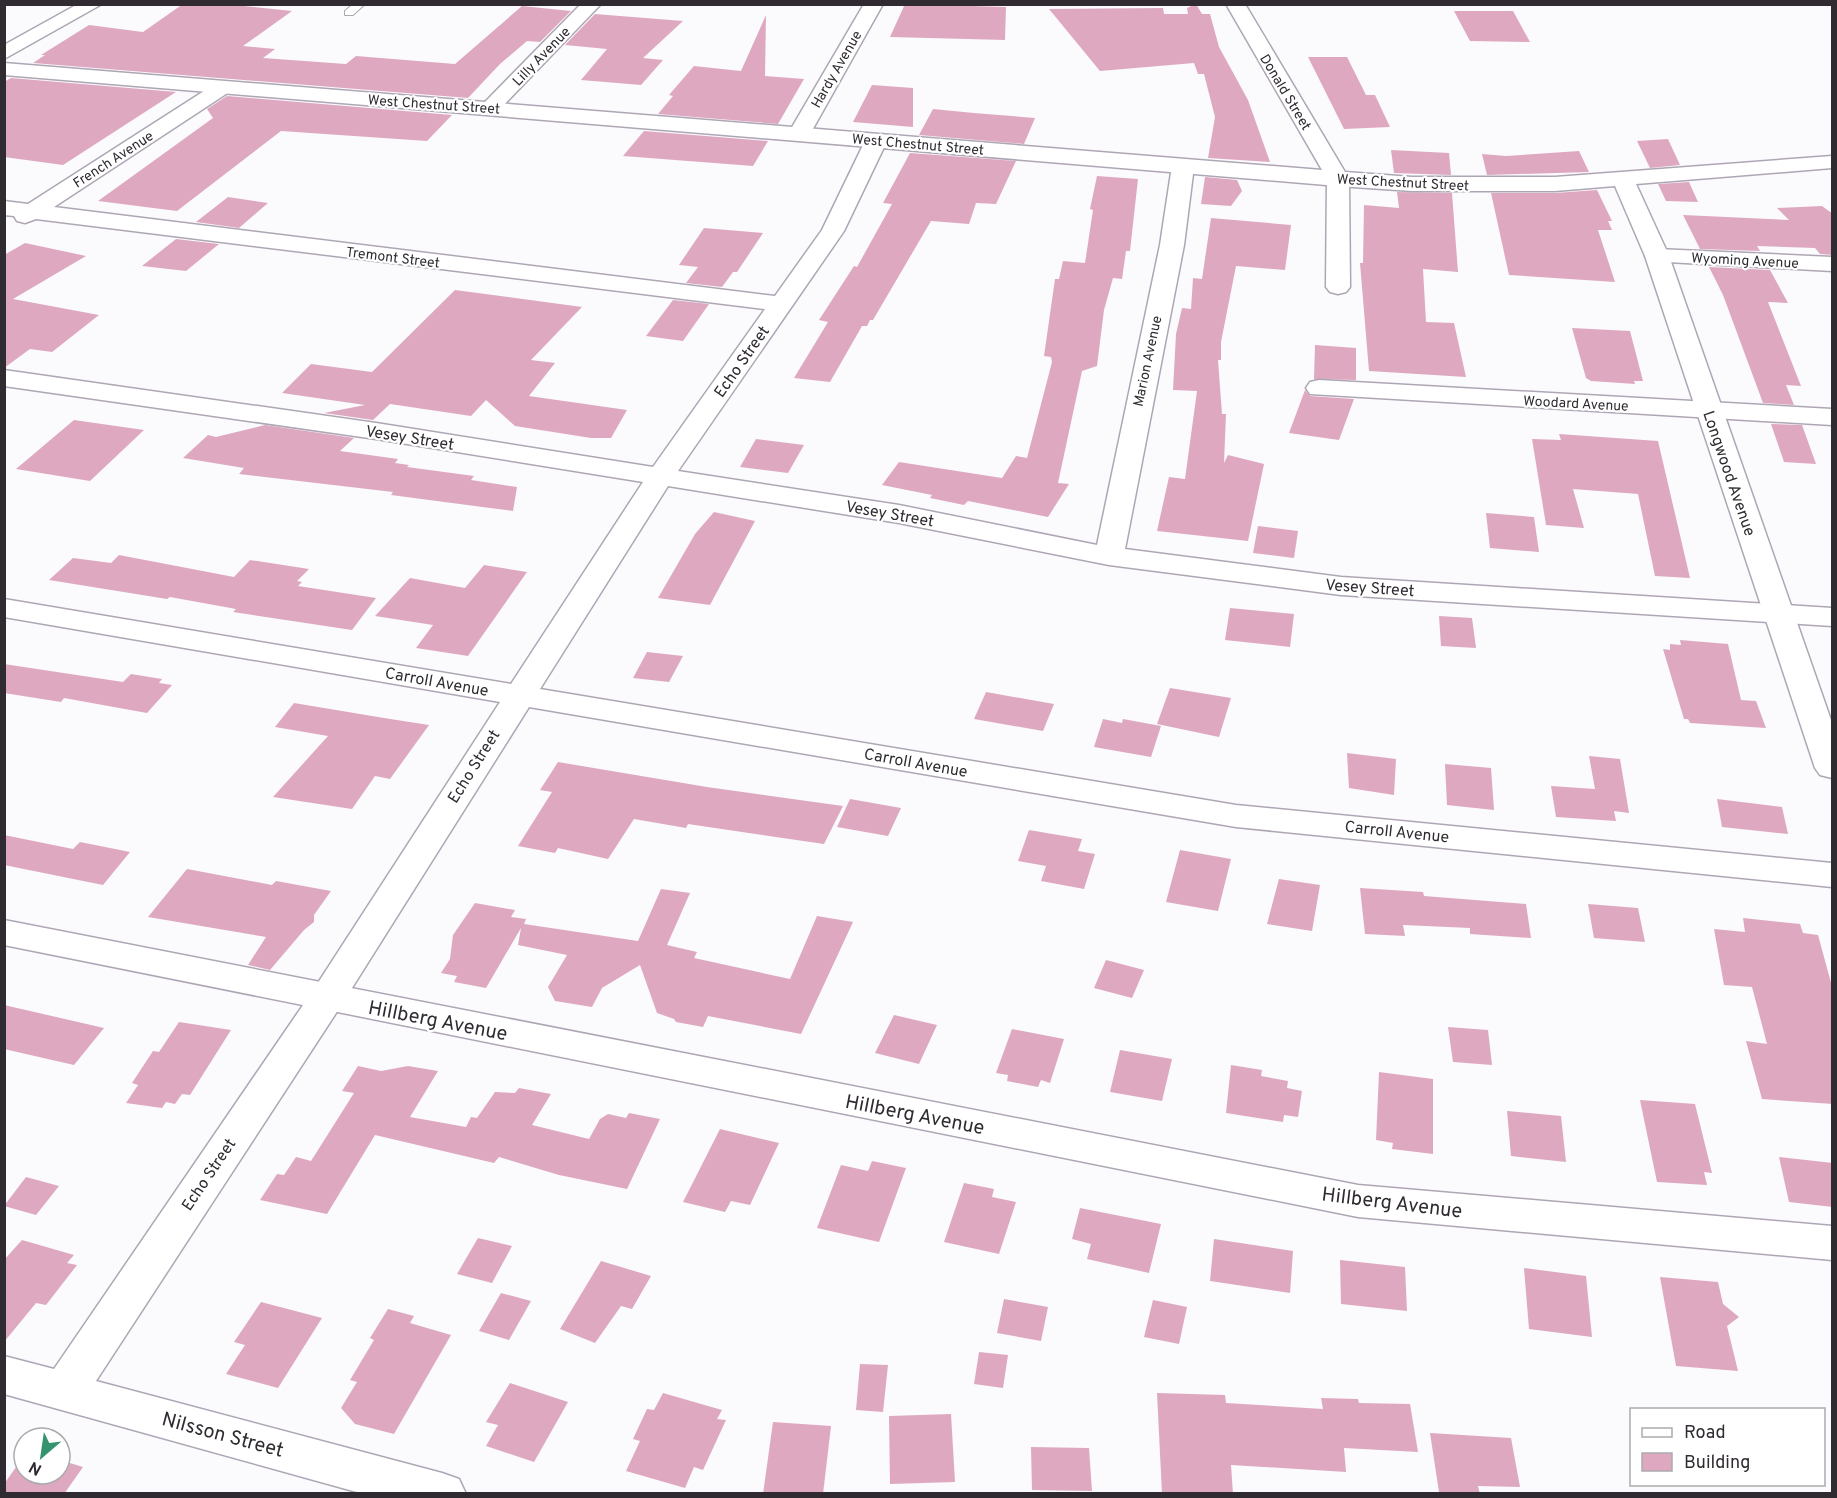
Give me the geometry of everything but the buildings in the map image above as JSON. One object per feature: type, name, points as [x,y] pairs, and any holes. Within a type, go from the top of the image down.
[{"type":"street","points":[[4,54],[93,4]]},
{"type":"street","name":"Lilly Avenue","points":[[490,108],[592,4]]},
{"type":"street","name":"Hardy Avenue","points":[[798,134],[874,4]]},
{"type":"street","name":"Donald Street","points":[[1235,4],[1338,178]]},
{"type":"street","name":"West Chestnut Street","points":[[4,69],[1183,166],[1338,178],[1473,185],[1623,180],[1833,162]]},
{"type":"street","name":"French Avenue","points":[[4,229],[222,88]]},
{"type":"street","name":"Echo Street","points":[[64,1390],[327,998],[518,695],[660,476],[833,231],[876,141]]},
{"type":"street","name":"Marion Avenue","points":[[1108,556],[1172,245],[1183,166]]},
{"type":"street","points":[[1338,178],[1338,287]]},
{"type":"street","name":"Longwood Avenue","points":[[1623,180],[1657,256],[1708,411],[1833,768]]},
{"type":"street","name":"Tremont Street","points":[[4,208],[782,304]]},
{"type":"street","name":"Wyoming Avenue","points":[[1657,256],[1833,264]]},
{"type":"street","name":"Vesey Street","points":[[4,378],[376,431],[899,514],[1108,556],[1341,586],[1833,617]]},
{"type":"street","name":"Woodard Avenue","points":[[1319,388],[1833,417]]},
{"type":"street","name":"Carroll Avenue","points":[[4,609],[1236,816],[1833,875]]},
{"type":"street","name":"Hillberg Avenue","points":[[4,932],[1358,1201],[1833,1244]]},
{"type":"street","name":"Nilsson Street","points":[[4,1375],[442,1494]]},
{"type":"lane","points":[[349,13],[360,4]]}]
